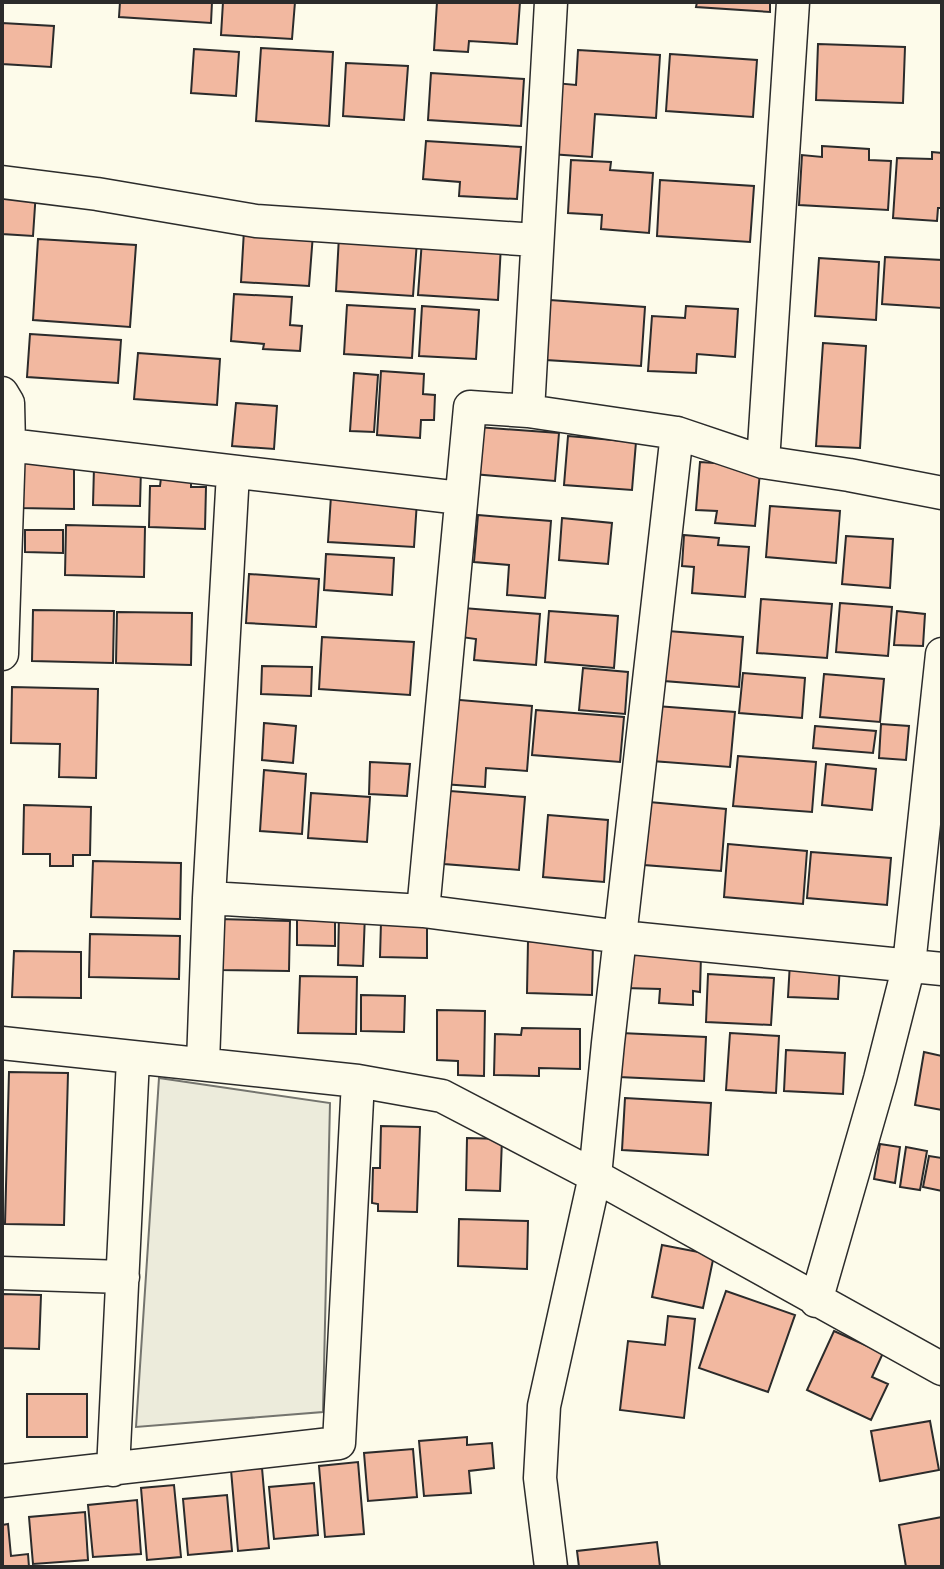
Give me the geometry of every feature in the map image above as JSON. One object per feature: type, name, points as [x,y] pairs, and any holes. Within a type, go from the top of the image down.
[{"type":"street","points":[[528,411],[551,2]]},
{"type":"street","points":[[763,462],[793,2]]},
{"type":"street","points":[[2,182],[97,194],[256,221],[536,240]]},
{"type":"street","points":[[2,393],[8,403],[2,654]]},
{"type":"street","points":[[423,911],[470,407],[528,411],[677,433],[763,462],[942,493]]},
{"type":"street","points":[[551,1567],[540,1478],[544,1406],[595,1176],[677,433]]},
{"type":"street","points":[[6,466],[233,473],[460,498]]},
{"type":"street","points":[[203,1063],[233,473]]},
{"type":"street","points":[[816,1301],[880,1079],[909,965],[942,654]]},
{"type":"street","points":[[209,898],[423,911],[621,937],[942,969]]},
{"type":"street","points":[[2,1043],[358,1081],[442,1096],[595,1176],[942,1369]]},
{"type":"street","points":[[113,1470],[133,1059]]},
{"type":"street","points":[[2,1481],[339,1443],[358,1081]]},
{"type":"street","points":[[2,1273],[123,1277]]},
{"type":"shaded area","points":[[159,1078],[330,1103],[323,1412],[136,1427]]},
{"type":"building","points":[[120,2],[212,2],[211,23],[119,17]]},
{"type":"building","points":[[223,2],[295,2],[292,39],[221,35]]},
{"type":"building","points":[[437,2],[520,2],[517,44],[469,41],[468,52],[434,50]]},
{"type":"building","points":[[697,2],[770,2],[770,12],[696,7]]},
{"type":"building","points":[[2,23],[54,26],[51,67],[2,64]]},
{"type":"building","points":[[818,44],[905,47],[903,103],[816,100]]},
{"type":"building","points":[[261,48],[333,52],[329,126],[256,121]]},
{"type":"building","points":[[194,49],[239,52],[236,96],[191,93]]},
{"type":"building","points":[[578,50],[660,55],[656,118],[595,114],[592,157],[550,154],[555,83],[576,85]]},
{"type":"building","points":[[670,54],[757,60],[753,117],[666,111]]},
{"type":"building","points":[[346,63],[408,66],[404,120],[343,116]]},
{"type":"building","points":[[431,73],[524,79],[521,126],[428,120]]},
{"type":"building","points":[[426,141],[521,147],[517,199],[459,196],[460,182],[423,179]]},
{"type":"building","points":[[822,146],[869,149],[869,160],[891,161],[888,210],[799,205],[802,155],[822,157]]},
{"type":"building","points":[[932,152],[942,153],[942,208],[938,208],[937,221],[893,218],[897,158],[932,159]]},
{"type":"building","points":[[571,160],[611,162],[610,170],[653,173],[649,233],[601,229],[602,215],[568,213]]},
{"type":"building","points":[[660,180],[754,186],[750,242],[657,236]]},
{"type":"building","points":[[2,189],[36,191],[33,236],[2,234]]},
{"type":"building","points":[[244,230],[313,234],[309,286],[241,282]]},
{"type":"building","points":[[339,236],[417,241],[413,296],[336,291]]},
{"type":"building","points":[[38,239],[136,245],[130,327],[33,320]]},
{"type":"building","points":[[422,240],[501,245],[498,300],[418,295]]},
{"type":"building","points":[[885,257],[942,260],[942,308],[882,304]]},
{"type":"building","points":[[819,258],[879,262],[876,320],[815,316]]},
{"type":"building","points":[[234,294],[292,297],[290,325],[302,326],[300,351],[263,349],[264,344],[231,341]]},
{"type":"building","points":[[550,300],[645,307],[641,366],[546,360]]},
{"type":"building","points":[[347,305],[415,309],[412,358],[344,354]]},
{"type":"building","points":[[422,306],[479,310],[476,359],[419,356]]},
{"type":"building","points":[[686,306],[738,309],[735,357],[697,354],[696,373],[648,371],[652,316],[685,318]]},
{"type":"building","points":[[30,334],[121,340],[118,383],[27,377]]},
{"type":"building","points":[[823,343],[866,346],[860,448],[816,446]]},
{"type":"building","points":[[138,353],[220,359],[217,405],[134,399]]},
{"type":"building","points":[[381,371],[424,374],[423,394],[435,395],[434,420],[421,420],[420,438],[377,435]]},
{"type":"building","points":[[354,373],[378,375],[374,432],[350,431]]},
{"type":"building","points":[[236,403],[277,406],[274,449],[232,446]]},
{"type":"building","points":[[477,427],[559,433],[555,481],[473,474]]},
{"type":"building","points":[[568,436],[636,442],[632,490],[564,485]]},
{"type":"building","points":[[700,462],[743,465],[760,472],[755,526],[715,523],[717,511],[696,510]]},
{"type":"building","points":[[20,463],[74,463],[74,509],[19,508]]},
{"type":"building","points":[[94,467],[141,468],[140,506],[93,505]]},
{"type":"building","points":[[161,478],[191,478],[191,487],[206,487],[205,529],[149,527],[150,486],[160,486]]},
{"type":"building","points":[[331,496],[417,501],[414,547],[328,542]]},
{"type":"building","points":[[770,506],[840,511],[836,563],[766,557]]},
{"type":"building","points":[[478,515],[551,521],[545,598],[507,595],[509,565],[474,562]]},
{"type":"building","points":[[562,518],[612,523],[608,564],[559,560]]},
{"type":"building","points":[[66,525],[145,527],[144,577],[65,575]]},
{"type":"building","points":[[25,530],[63,530],[63,553],[25,552]]},
{"type":"building","points":[[684,535],[719,538],[718,545],[749,547],[745,597],[692,593],[694,567],[682,566]]},
{"type":"building","points":[[846,536],[893,539],[890,588],[842,584]]},
{"type":"building","points":[[326,554],[394,558],[392,595],[324,590]]},
{"type":"building","points":[[249,574],[319,579],[316,627],[246,623]]},
{"type":"building","points":[[761,599],[832,604],[827,658],[757,653]]},
{"type":"building","points":[[840,603],[892,607],[888,656],[836,652]]},
{"type":"building","points":[[463,608],[540,614],[536,665],[474,660],[476,639],[461,637]]},
{"type":"building","points":[[33,610],[114,611],[113,663],[32,661]]},
{"type":"building","points":[[549,611],[618,616],[614,668],[545,662]]},
{"type":"building","points":[[897,611],[925,614],[923,646],[894,645]]},
{"type":"building","points":[[117,612],[192,613],[191,665],[116,663]]},
{"type":"building","points":[[668,631],[743,637],[739,687],[664,681]]},
{"type":"building","points":[[322,637],[414,642],[410,695],[319,689]]},
{"type":"building","points":[[262,666],[312,667],[311,696],[261,694]]},
{"type":"building","points":[[583,668],[628,672],[625,714],[579,710]]},
{"type":"building","points":[[743,673],[805,678],[802,718],[739,713]]},
{"type":"building","points":[[824,674],[884,679],[880,722],[820,717]]},
{"type":"building","points":[[12,687],[98,689],[96,778],[59,777],[60,744],[11,743]]},
{"type":"building","points":[[448,699],[532,706],[527,771],[486,768],[485,787],[442,784]]},
{"type":"building","points":[[656,706],[735,712],[730,767],[652,761]]},
{"type":"building","points":[[536,710],[624,717],[620,762],[532,755]]},
{"type":"building","points":[[264,723],[296,726],[293,763],[262,760]]},
{"type":"building","points":[[881,724],[909,726],[906,760],[879,758]]},
{"type":"building","points":[[815,726],[876,731],[873,753],[813,748]]},
{"type":"building","points":[[738,756],[816,762],[812,812],[733,806]]},
{"type":"building","points":[[370,762],[410,764],[407,796],[369,794]]},
{"type":"building","points":[[826,764],[876,769],[872,810],[822,805]]},
{"type":"building","points":[[264,770],[306,774],[302,834],[260,831]]},
{"type":"building","points":[[450,791],[525,797],[519,870],[444,864]]},
{"type":"building","points":[[311,793],[370,797],[367,842],[308,838]]},
{"type":"building","points":[[649,802],[726,809],[721,871],[644,865]]},
{"type":"building","points":[[24,805],[91,807],[90,855],[73,855],[73,866],[50,866],[50,854],[23,854]]},
{"type":"building","points":[[548,815],[608,820],[604,882],[543,877]]},
{"type":"building","points":[[728,844],[807,851],[803,904],[724,897]]},
{"type":"building","points":[[811,852],[891,858],[887,905],[807,898]]},
{"type":"building","points":[[93,861],[181,863],[180,919],[91,917]]},
{"type":"building","points":[[339,913],[365,914],[363,966],[338,965]]},
{"type":"building","points":[[297,914],[335,915],[335,946],[297,945]]},
{"type":"building","points":[[219,919],[290,921],[289,971],[218,970]]},
{"type":"building","points":[[381,922],[427,923],[427,958],[380,957]]},
{"type":"building","points":[[90,934],[180,936],[179,979],[89,977]]},
{"type":"building","points":[[528,941],[593,942],[592,995],[527,993]]},
{"type":"building","points":[[14,951],[81,952],[81,998],[12,997]]},
{"type":"building","points":[[627,951],[701,955],[700,992],[693,991],[693,1005],[659,1003],[660,989],[625,988]]},
{"type":"building","points":[[790,962],[840,964],[838,999],[788,997]]},
{"type":"building","points":[[708,974],[774,978],[771,1025],[706,1022]]},
{"type":"building","points":[[300,976],[357,977],[356,1034],[298,1033]]},
{"type":"building","points":[[361,995],[405,996],[404,1032],[361,1031]]},
{"type":"building","points":[[437,1010],[485,1011],[484,1076],[458,1075],[458,1061],[437,1060]]},
{"type":"building","points":[[522,1028],[580,1029],[580,1069],[539,1068],[539,1076],[494,1075],[495,1034],[521,1035]]},
{"type":"building","points":[[621,1033],[706,1037],[704,1081],[619,1077]]},
{"type":"building","points":[[730,1033],[779,1036],[776,1093],[726,1090]]},
{"type":"building","points":[[786,1050],[845,1053],[843,1094],[784,1091]]},
{"type":"building","points":[[924,1052],[942,1056],[942,1110],[915,1105]]},
{"type":"building","points":[[9,1072],[68,1073],[64,1225],[5,1224]]},
{"type":"building","points":[[625,1098],[711,1103],[708,1155],[622,1150]]},
{"type":"building","points":[[381,1126],[420,1127],[417,1212],[378,1211],[378,1204],[372,1203],[373,1168],[380,1168]]},
{"type":"building","points":[[467,1138],[502,1139],[500,1191],[466,1190]]},
{"type":"building","points":[[880,1144],[900,1147],[895,1183],[874,1179]]},
{"type":"building","points":[[906,1147],[927,1151],[920,1190],[900,1187]]},
{"type":"building","points":[[929,1156],[942,1158],[942,1191],[923,1187]]},
{"type":"building","points":[[459,1219],[528,1221],[527,1269],[458,1266]]},
{"type":"building","points":[[662,1245],[714,1255],[703,1308],[652,1297]]},
{"type":"building","points":[[726,1291],[795,1315],[768,1392],[699,1368]]},
{"type":"building","points":[[2,1294],[41,1295],[39,1349],[2,1348]]},
{"type":"building","points":[[668,1316],[695,1319],[684,1418],[620,1410],[628,1341],[665,1345]]},
{"type":"building","points":[[834,1331],[883,1353],[872,1377],[888,1384],[871,1420],[807,1390]]},
{"type":"building","points":[[27,1394],[87,1394],[87,1437],[27,1437]]},
{"type":"building","points":[[930,1421],[939,1470],[880,1481],[871,1431]]},
{"type":"building","points":[[467,1437],[467,1445],[492,1443],[494,1468],[469,1471],[471,1493],[424,1496],[419,1441]]},
{"type":"building","points":[[413,1449],[417,1497],[368,1501],[364,1453]]},
{"type":"building","points":[[358,1462],[364,1534],[325,1537],[319,1466]]},
{"type":"building","points":[[262,1468],[269,1548],[238,1551],[231,1470]]},
{"type":"building","points":[[314,1483],[318,1535],[274,1539],[269,1487]]},
{"type":"building","points":[[174,1485],[181,1557],[147,1560],[141,1488]]},
{"type":"building","points":[[227,1495],[232,1551],[188,1555],[183,1499]]},
{"type":"building","points":[[137,1500],[141,1554],[93,1557],[88,1505]]},
{"type":"building","points":[[85,1512],[88,1560],[33,1564],[29,1517]]},
{"type":"building","points":[[942,1517],[942,1567],[906,1567],[899,1525]]},
{"type":"building","points":[[8,1524],[11,1556],[28,1554],[29,1567],[2,1567],[2,1525]]},
{"type":"building","points":[[657,1542],[660,1567],[579,1567],[577,1551]]}]
